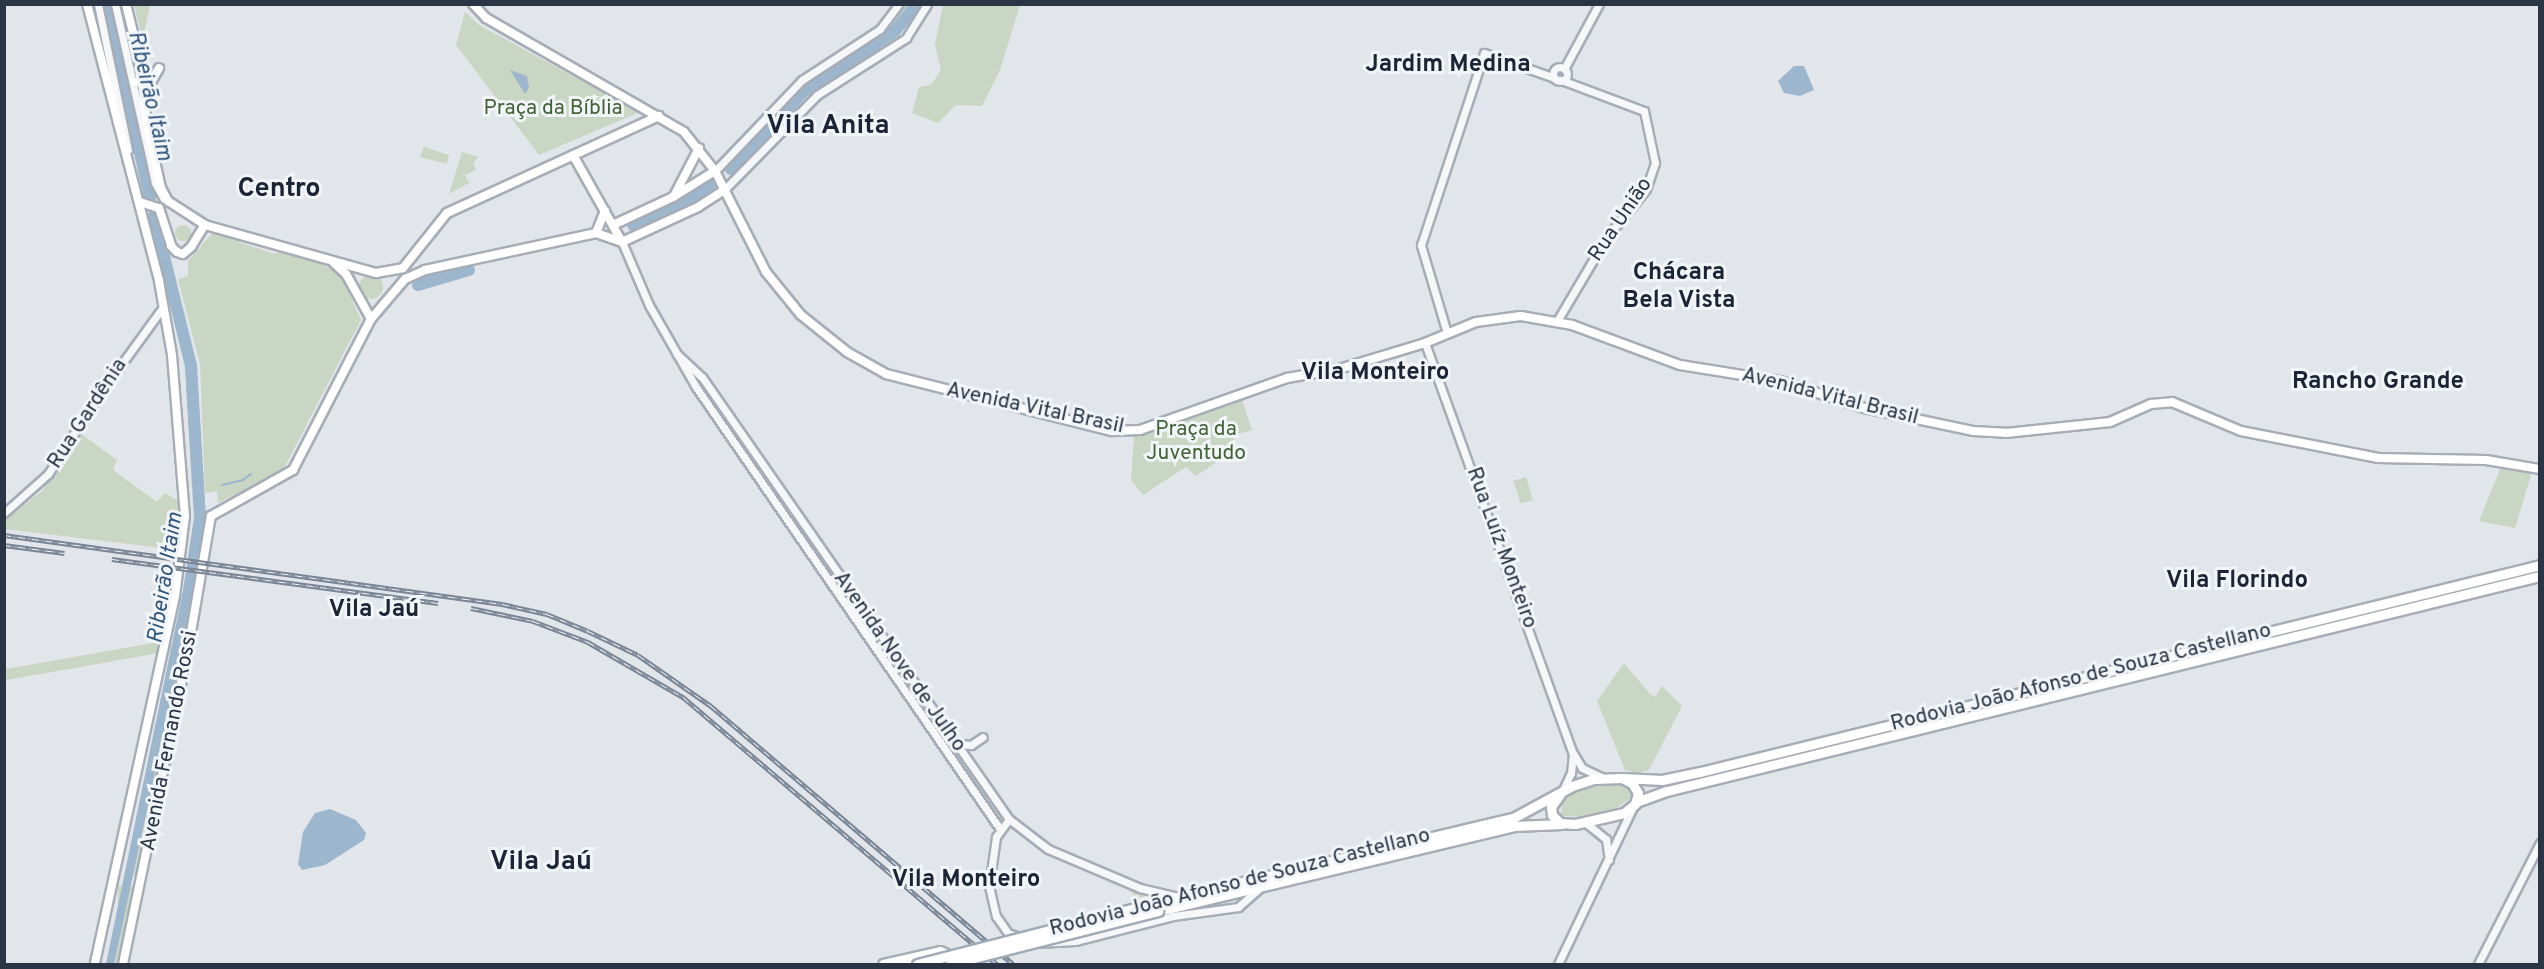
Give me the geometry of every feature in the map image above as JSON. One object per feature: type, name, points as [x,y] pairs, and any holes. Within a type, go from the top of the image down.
[{"type":"main road","name":"Avenida Fernando Rossi","points":[[87,4],[144,203],[172,355],[185,516],[180,568],[95,964]]},
{"type":"main road","points":[[126,4],[140,61],[139,82],[144,117],[161,188],[168,201],[205,225],[376,273],[389,272],[408,263],[447,213],[659,116]]},
{"type":"main road","name":"Avenida Vital Brasil","points":[[473,4],[486,18],[684,132],[715,171],[751,248],[784,297],[819,331],[865,364],[886,374],[948,391],[1112,431],[1140,430],[1287,378],[1339,369],[1425,343],[1447,333],[1498,317],[1557,321],[1672,363],[1780,381],[1857,406],[1973,431],[2006,433],[2110,422],[2151,404],[2172,402],[2241,431],[2378,458],[2414,462],[2486,460],[2540,469]]},
{"type":"main road","points":[[139,82],[154,80],[160,68],[140,61]]},
{"type":"main road","points":[[673,197],[699,148]]},
{"type":"main road","name":"Avenida Nove de Julho","points":[[573,155],[622,242]]},
{"type":"main road","points":[[613,225],[673,197],[715,171]]},
{"type":"main road","points":[[329,259],[342,269],[371,319],[394,289],[425,270],[596,233],[622,242],[688,212],[724,190]]},
{"type":"main road","points":[[144,203],[159,208],[171,246],[177,252],[183,254],[191,247],[205,225]]},
{"type":"main road","points":[[596,233],[605,211]]},
{"type":"main road","points":[[389,272],[388,282],[394,289]]},
{"type":"main road","name":"Avenida Fernando Rossi","points":[[123,964],[187,656],[211,516],[294,470],[371,319]]},
{"type":"main road","name":"Rodovia João Afonso de Souza Castellano","points":[[950,964],[1156,907],[1179,897],[1515,817],[1561,793],[1607,778],[1662,780],[1700,772],[2540,565]]},
{"type":"main road","name":"Rodovia João Afonso de Souza Castellano","points":[[917,964],[1156,907],[1260,888],[1514,826],[1586,823],[1611,818],[1667,790],[2540,576]]},
{"type":"main road","points":[[1622,778],[1636,786],[1635,804]]},
{"type":"main road","points":[[1561,793],[1551,811],[1556,819],[1567,824]]},
{"type":"main road","points":[[883,964],[940,951],[969,964],[975,964]]},
{"type":"street","points":[[98,4],[144,203]]},
{"type":"street","points":[[115,4],[130,69],[139,82]]},
{"type":"street","points":[[715,171],[802,80],[880,28],[899,4]]},
{"type":"street","points":[[724,190],[817,95],[906,38],[927,4]]},
{"type":"street","points":[[1558,80],[1599,4]]},
{"type":"street","points":[[1447,333],[1420,245],[1484,53],[1579,86]]},
{"type":"street","points":[[1536,70],[1562,70],[1579,86]]},
{"type":"street","points":[[1558,80],[1562,70]]},
{"type":"street","name":"Rua União","points":[[1557,321],[1606,238],[1653,176],[1654,150],[1644,111],[1579,86]]},
{"type":"street","points":[[144,117],[155,183],[168,201]]},
{"type":"street","name":"Avenida Nove de Julho","points":[[622,242],[649,305],[747,466],[1000,829]]},
{"type":"street","name":"Rua Gardênia","points":[[4,513],[48,474],[94,402],[163,308]]},
{"type":"street","name":"Rua Luíz Monteiro","points":[[1425,343],[1573,753],[1587,772],[1607,778]]},
{"type":"street","name":"Avenida Nove de Julho","points":[[678,354],[702,377],[1009,819],[1048,849],[1140,888],[1179,897]]},
{"type":"street","points":[[958,744],[971,745],[983,737]]},
{"type":"street","points":[[1561,793],[1571,773],[1573,753]]},
{"type":"street","points":[[1558,964],[1635,804]]},
{"type":"street","points":[[1009,819],[1000,829],[994,845],[989,886],[993,908],[1008,933],[1038,943],[1075,941],[1173,916],[1238,907],[1260,888]]},
{"type":"street","points":[[1586,823],[1606,839],[1609,862]]},
{"type":"street","points":[[2478,964],[2540,843]]},
{"type":"green space","points":[[134,5],[150,5],[144,35],[140,29]]},
{"type":"green space","points":[[906,5],[921,5],[906,28],[808,93],[731,176],[727,167],[801,87],[891,26]]},
{"type":"green space","points":[[943,5],[1020,5],[1000,70],[982,106],[956,105],[938,123],[912,113],[919,87],[931,85],[941,70],[935,44]]},
{"type":"green space","name":"Praça da Bíblia","points":[[465,12],[479,25],[640,112],[539,155],[456,45]]},
{"type":"green space","points":[[424,147],[449,155],[447,164],[420,157]]},
{"type":"green space","points":[[462,152],[479,157],[473,162],[476,170],[465,175],[469,183],[449,194]]},
{"type":"green space","points":[[714,181],[715,186],[689,202],[632,227],[631,222]]},
{"type":"green space","points":[[180,225],[186,225],[191,233],[189,239],[180,241],[175,236],[175,230]]},
{"type":"green space","points":[[214,231],[233,234],[239,242],[275,254],[284,249],[298,253],[340,273],[361,320],[282,472],[218,503],[217,491],[205,493],[200,364],[178,279],[188,276],[188,261]]},
{"type":"green space","points":[[371,275],[380,278],[383,287],[380,296],[371,299],[362,296],[359,287],[362,278]]},
{"type":"green space","points":[[169,278],[188,363],[193,509],[185,368]]},
{"type":"green space","points":[[701,384],[969,773],[765,479]]},
{"type":"green space","name":"Praça da Juventudo","points":[[1242,400],[1252,430],[1235,435],[1234,446],[1220,460],[1196,476],[1186,467],[1143,495],[1131,480],[1134,434]]},
{"type":"green space","points":[[80,433],[117,460],[113,470],[157,502],[165,493],[181,503],[178,550],[5,529],[5,520],[42,491]]},
{"type":"green space","points":[[2501,467],[2532,472],[2515,528],[2479,521]]},
{"type":"green space","points":[[1526,477],[1533,500],[1521,504],[1514,481]]},
{"type":"green space","points":[[188,618],[137,876],[133,876],[180,647]]},
{"type":"green space","points":[[170,640],[172,651],[4,680],[4,669]]},
{"type":"green space","points":[[1624,663],[1650,694],[1655,697],[1662,686],[1682,706],[1649,770],[1639,773],[1625,770],[1597,701]]},
{"type":"green space","points":[[1624,783],[1633,789],[1632,797],[1612,811],[1592,817],[1561,816],[1562,802],[1581,788]]},
{"type":"green space","points":[[1052,854],[1149,895],[1137,898],[1127,888]]},
{"type":"green space","points":[[118,886],[122,886],[122,964],[118,964]]},
{"type":"green space","points":[[134,886],[117,964],[114,964],[130,887]]},
{"type":"water","points":[[1794,66],[1804,66],[1814,90],[1800,96],[1784,93],[1778,81]]},
{"type":"water","points":[[510,70],[527,76],[529,88],[525,94]]},
{"type":"water","points":[[186,576],[196,578],[188,618],[114,964],[106,964]]},
{"type":"water","points":[[330,809],[356,820],[366,833],[364,840],[325,865],[302,870],[298,864],[303,832],[315,813]]},
{"type":"waterway","name":"Ribeirão Itaim","points":[[107,4],[150,198]]},
{"type":"waterway","points":[[731,169],[803,92],[895,31],[917,4]]},
{"type":"waterway","points":[[633,225],[689,199],[712,183]]},
{"type":"waterway","name":"Ribeirão Itaim","points":[[154,216],[191,366],[200,518],[189,591]]},
{"type":"waterway","points":[[418,285],[469,270]]},
{"type":"waterway","points":[[222,485],[243,480],[251,474]]},
{"type":"railway","points":[[4,535],[502,604],[547,614],[588,631],[638,655],[711,706],[1013,964]]},
{"type":"railway","points":[[4,545],[64,553]]},
{"type":"railway","points":[[112,559],[438,603]]},
{"type":"railway","points":[[471,608],[533,621],[588,642],[683,697],[997,964]]},
{"type":"district","name":"Jardim Medina","points":[[1448,66]]},
{"type":"district","name":"Vila Anita","points":[[828,127]]},
{"type":"district","name":"Centro","points":[[279,190]]},
{"type":"district","name":"Chácara Bela Vista","points":[[1679,288]]},
{"type":"district","name":"Vila Monteiro","points":[[1375,374]]},
{"type":"district","name":"Rancho Grande","points":[[2378,383]]},
{"type":"district","name":"Vila Florindo","points":[[2237,582]]},
{"type":"district","name":"Vila Jaú","points":[[374,611]]},
{"type":"district","name":"Vila Jaú","points":[[541,863]]},
{"type":"district","name":"Vila Monteiro","points":[[966,881]]}]
